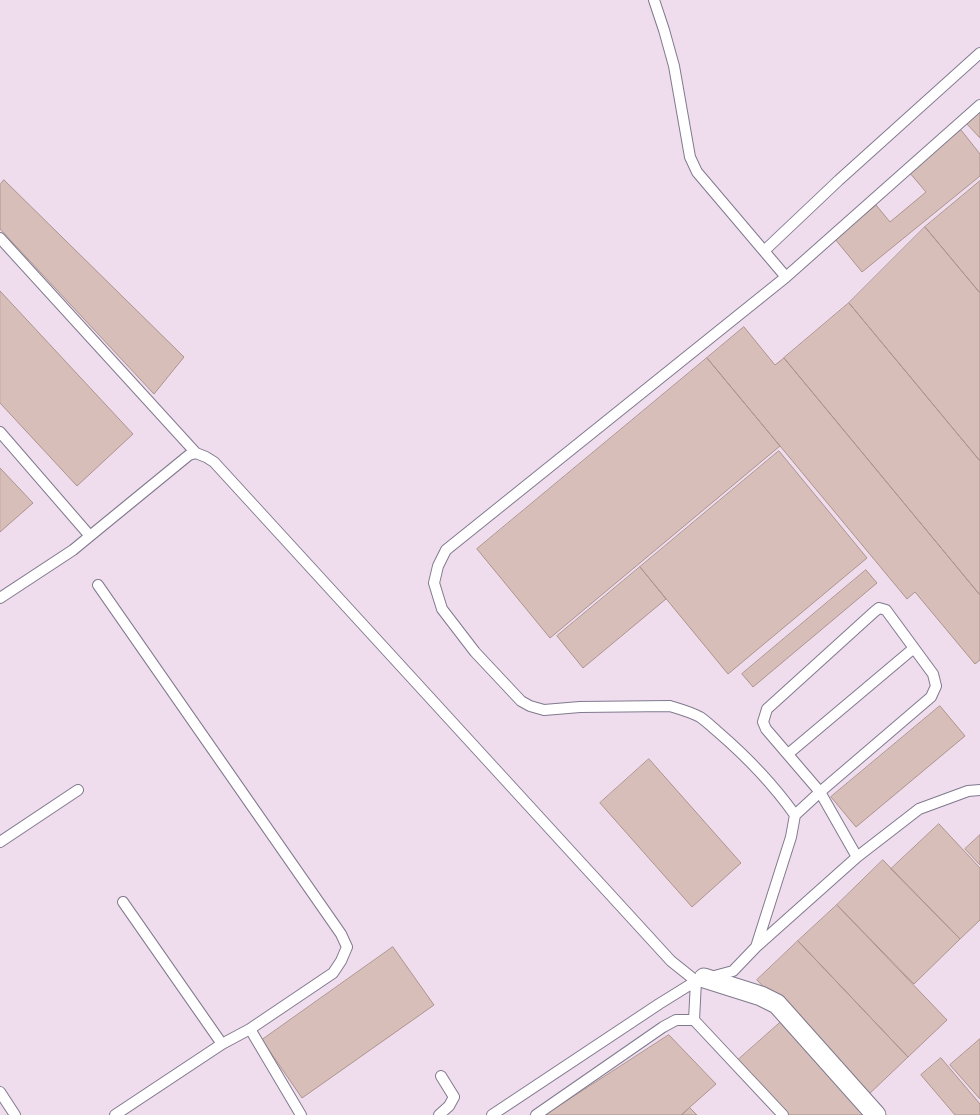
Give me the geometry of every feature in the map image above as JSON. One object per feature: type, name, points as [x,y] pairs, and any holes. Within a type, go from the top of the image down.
[{"type":"street","points":[[700,979],[761,996],[777,1004],[876,1115]]},
{"type":"lane","points":[[654,0],[674,66],[690,156],[697,172],[786,277]]},
{"type":"lane","points":[[764,251],[839,180],[980,53]]},
{"type":"lane","points":[[795,815],[764,776],[736,747],[699,717],[684,710],[670,706],[580,707],[544,710],[530,706],[521,700],[475,652],[442,609],[434,583],[438,566],[446,550],[786,277],[980,105]]},
{"type":"lane","points":[[0,238],[196,453],[214,462],[671,961],[700,979]]},
{"type":"lane","points":[[0,432],[90,536]]},
{"type":"lane","points":[[0,598],[73,550],[189,456],[196,453]]},
{"type":"lane","points":[[98,584],[341,934],[347,947],[333,973],[250,1029],[222,1044],[115,1115]]},
{"type":"lane","points":[[756,947],[795,815],[820,792],[931,696],[936,686],[933,674],[886,610],[879,608],[767,709],[763,722],[766,729],[820,792],[858,857]]},
{"type":"lane","points":[[788,754],[914,648]]},
{"type":"lane","points":[[0,842],[78,790]]},
{"type":"lane","points":[[492,1115],[659,1004],[700,979],[733,971],[756,947],[858,857],[920,809],[968,791],[980,790]]},
{"type":"lane","points":[[123,902],[222,1044]]},
{"type":"lane","points":[[694,1020],[700,979]]},
{"type":"lane","points":[[536,1115],[663,1027],[676,1020],[694,1020],[783,1115]]},
{"type":"lane","points":[[250,1029],[301,1115]]},
{"type":"lane","points":[[439,1115],[449,1106],[454,1098],[441,1076]]},
{"type":"lane","points":[[0,1092],[15,1115]]},
{"type":"shaded area","points":[[0,0],[980,0],[980,1115],[0,1115]]},
{"type":"building","points":[[980,112],[980,138],[966,123]]},
{"type":"building","points":[[961,130],[980,154],[980,176],[862,272],[835,239],[876,205],[890,222],[926,192],[909,172]]},
{"type":"building","points":[[4,180],[184,357],[154,394],[0,229],[0,185]]},
{"type":"building","points":[[980,181],[980,293],[925,227]]},
{"type":"building","points":[[925,227],[980,293],[980,461],[849,303]]},
{"type":"building","points":[[0,291],[133,434],[77,486],[0,403]]},
{"type":"building","points":[[849,303],[980,461],[980,595],[784,358]]},
{"type":"building","points":[[744,327],[775,365],[784,358],[980,595],[980,660],[975,664],[915,592],[907,599],[707,358]]},
{"type":"building","points":[[707,358],[780,446],[550,638],[477,549]]},
{"type":"building","points":[[779,451],[867,558],[728,674],[640,567]]},
{"type":"building","points":[[0,468],[33,503],[0,532]]},
{"type":"building","points":[[640,567],[666,599],[583,668],[557,636]]},
{"type":"building","points":[[866,570],[877,583],[753,687],[742,674]]},
{"type":"building","points":[[940,706],[965,736],[856,827],[831,797]]},
{"type":"building","points":[[649,759],[741,863],[692,907],[600,803]]},
{"type":"building","points":[[939,824],[980,868],[980,920],[960,939],[891,869]]},
{"type":"building","points":[[980,835],[980,865],[965,849]]},
{"type":"building","points":[[883,860],[960,939],[914,984],[837,905]]},
{"type":"building","points":[[837,905],[947,1020],[908,1057],[798,941]]},
{"type":"building","points":[[798,941],[908,1057],[867,1096],[757,980]]},
{"type":"building","points":[[393,947],[434,1005],[302,1098],[262,1040]]},
{"type":"building","points":[[782,1021],[866,1115],[787,1115],[738,1060]]},
{"type":"building","points":[[669,1035],[716,1084],[681,1115],[545,1115]]},
{"type":"building","points":[[980,1039],[980,1099],[950,1065]]},
{"type":"building","points":[[941,1058],[980,1104],[980,1115],[955,1115],[921,1075]]},
{"type":"building","points":[[690,1108],[697,1115],[682,1115]]}]
